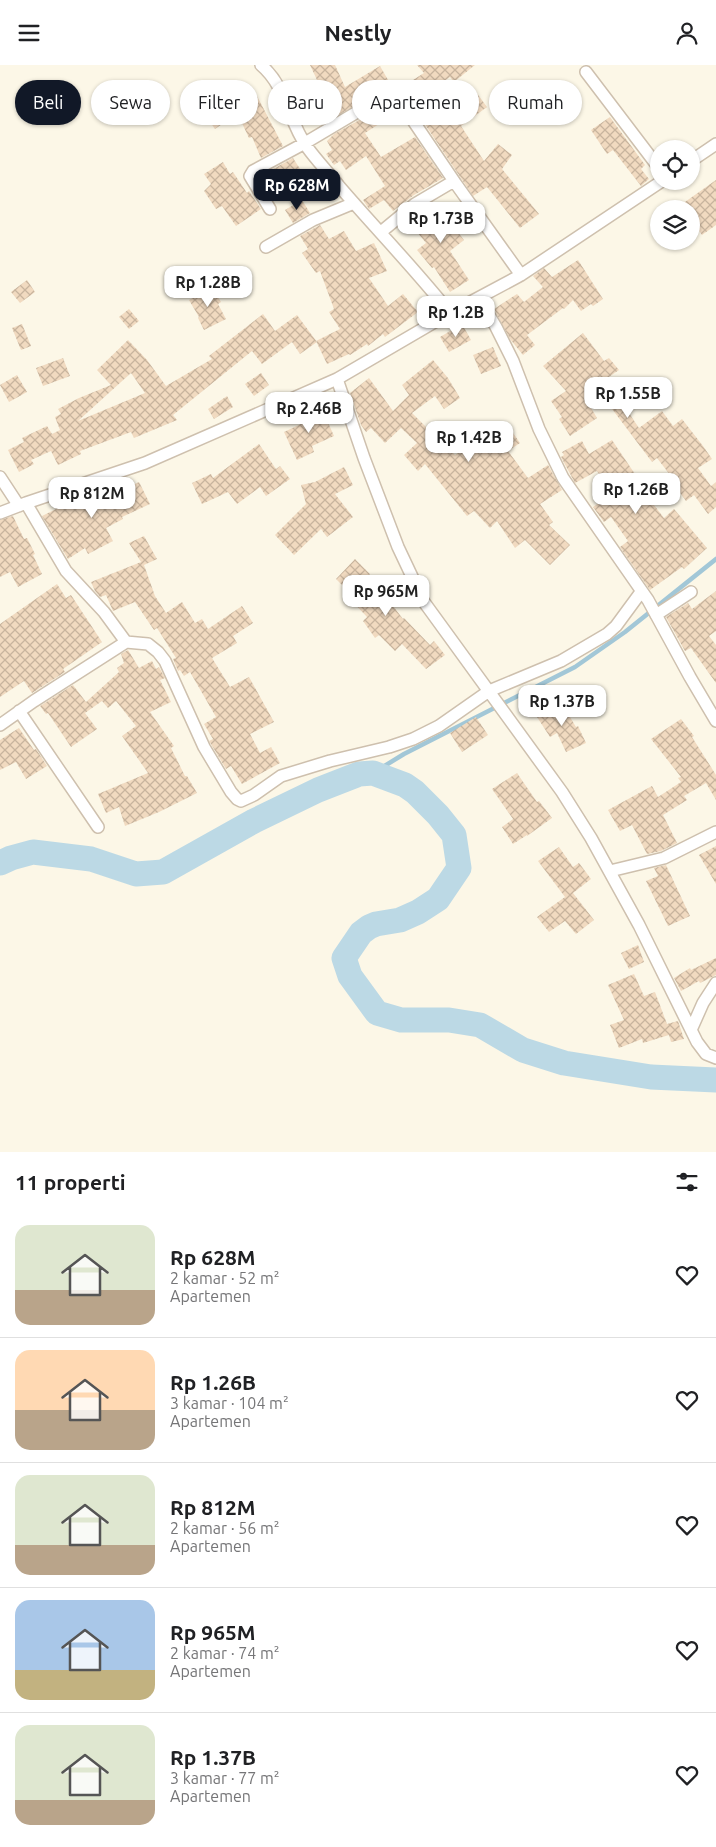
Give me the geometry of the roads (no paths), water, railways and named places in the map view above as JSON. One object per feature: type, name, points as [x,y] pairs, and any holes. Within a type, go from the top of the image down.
[{"type":"street","points":[[261,65],[271,74],[280,87],[305,143],[354,203],[424,280],[450,313]]},
{"type":"street","points":[[586,72],[650,156]]},
{"type":"street","points":[[270,209],[250,176],[251,173],[374,102],[395,94],[521,275]]},
{"type":"street","points":[[700,155],[716,144]]},
{"type":"street","points":[[380,232],[415,204],[454,181]]},
{"type":"street","points":[[0,513],[145,463],[337,379],[450,313],[521,275],[650,189]]},
{"type":"street","points":[[266,247],[313,220],[354,203]]},
{"type":"street","points":[[479,298],[513,361],[539,429],[563,477],[644,596],[716,721]]},
{"type":"street","points":[[337,379],[364,458],[398,547],[424,602],[562,791],[610,871],[701,1049],[716,1058]]},
{"type":"street","points":[[0,477],[23,504],[66,571],[104,613],[126,642]]},
{"type":"street","points":[[655,614],[691,592]]},
{"type":"street","points":[[0,725],[126,642],[148,644],[162,657],[204,747],[231,792],[241,801],[254,795],[282,776],[330,761],[389,747],[413,739],[439,726],[488,691],[561,661],[607,634],[644,596]]},
{"type":"street","points":[[19,711],[98,827]]},
{"type":"street","points":[[610,871],[664,858],[716,832]]},
{"type":"street","points":[[691,1030],[703,1003],[716,983]]},
{"type":"waterway","points":[[373,773],[404,754],[575,667],[625,632],[716,559]]},
{"type":"waterway","points":[[0,863],[33,852],[91,859],[136,874],[163,872],[254,821],[318,790],[359,774],[373,773],[405,785],[415,792],[438,815],[454,835],[459,868],[438,899],[418,912],[400,920],[369,927],[361,933],[344,958],[350,976],[377,1013],[401,1020],[449,1020],[480,1025],[523,1050],[564,1063],[651,1077],[716,1080]]}]
